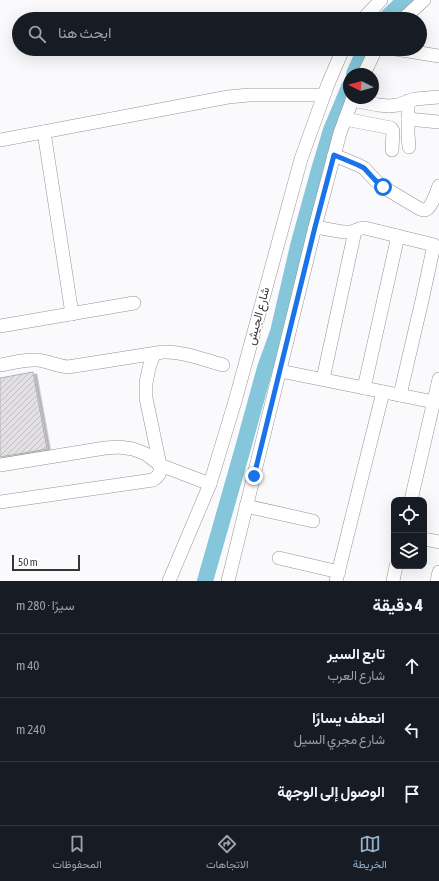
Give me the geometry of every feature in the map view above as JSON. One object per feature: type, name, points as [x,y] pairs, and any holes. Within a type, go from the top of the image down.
[{"type":"street","points":[[370,12],[381,0]]},
{"type":"street","points":[[410,12],[424,0]]},
{"type":"street","points":[[427,54],[439,56]]},
{"type":"street","name":"شارع الجيش","points":[[169,581],[210,484],[236,398],[301,159],[340,56]]},
{"type":"street","points":[[367,68],[373,56]]},
{"type":"street","points":[[0,140],[228,97],[250,95],[324,95]]},
{"type":"street","points":[[374,104],[383,106],[398,105],[408,101],[439,97]]},
{"type":"street","points":[[408,101],[409,147]]},
{"type":"street","points":[[228,581],[315,227],[334,155],[350,104]]},
{"type":"street","points":[[345,119],[391,128],[393,131],[392,150]]},
{"type":"street","points":[[408,119],[439,122]]},
{"type":"street","points":[[44,132],[72,314]]},
{"type":"street","points":[[334,155],[364,168],[383,187],[420,209],[426,209],[429,207],[438,191]]},
{"type":"street","points":[[315,227],[349,232],[355,231],[362,227],[436,246],[400,395]]},
{"type":"street","points":[[323,379],[355,231]]},
{"type":"street","points":[[364,388],[398,236]]},
{"type":"street","points":[[0,326],[134,303]]},
{"type":"street","points":[[0,365],[28,360],[37,360],[46,361],[61,367],[68,367],[171,352],[180,353],[223,365]]},
{"type":"street","points":[[0,502],[153,480],[158,477],[161,471],[146,398],[146,383],[154,354]]},
{"type":"street","points":[[280,371],[434,402]]},
{"type":"street","points":[[412,497],[439,379]]},
{"type":"street","points":[[279,558],[338,576],[383,392]]},
{"type":"street","points":[[0,465],[119,446],[133,448],[146,454],[160,465],[210,484]]},
{"type":"street","points":[[246,506],[313,521]]},
{"type":"street","points":[[427,540],[439,542]]},
{"type":"street","points":[[393,581],[395,569]]},
{"type":"street","points":[[437,581],[439,572]]},
{"type":"building","points":[[33,372],[47,449],[0,457],[0,378]]},
{"type":"waterway","points":[[392,12],[405,0]]},
{"type":"waterway","points":[[357,68],[362,56]]},
{"type":"waterway","points":[[205,581],[265,368],[278,332],[298,246],[319,170],[331,130],[343,101]]},
{"type":"route","points":[[254,476],[334,155],[364,168],[383,187]]}]
